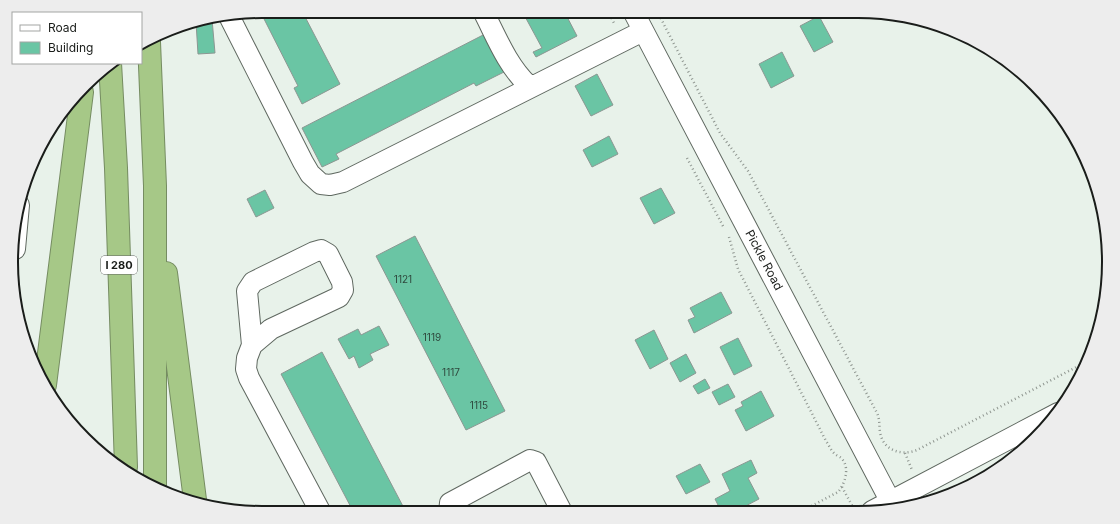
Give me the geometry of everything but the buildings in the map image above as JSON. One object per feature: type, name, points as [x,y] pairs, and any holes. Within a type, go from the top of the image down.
[{"type":"highway","name":"I 280","points":[[149,46],[155,186],[155,481]]},
{"type":"highway","name":"I 280","points":[[110,70],[116,168],[126,465]]},
{"type":"highway","points":[[46,376],[81,98]]},
{"type":"highway","points":[[155,186],[195,497]]},
{"type":"street","points":[[487,18],[518,76],[528,85],[535,85]]},
{"type":"street","name":"Pickle Road","points":[[637,18],[892,504]]},
{"type":"street","points":[[231,20],[303,162],[310,174],[317,181],[326,185],[335,185],[353,178],[643,30]]},
{"type":"street","points":[[252,345],[271,329],[339,297],[343,290],[342,282],[328,254],[322,250],[314,252],[253,282],[247,291],[252,345],[247,358],[246,369],[249,378],[317,506]]},
{"type":"street","points":[[897,503],[1042,422]]},
{"type":"street","points":[[450,506],[450,503],[530,460],[536,462],[557,506]]},
{"type":"path","points":[[612,18],[617,27]]},
{"type":"path","points":[[661,18],[720,133],[748,171],[873,406],[879,419],[881,436],[890,448],[898,452],[905,453],[917,450],[1079,365]]},
{"type":"path","points":[[685,154],[717,217],[725,229],[732,245],[734,258],[738,269],[826,441],[833,453],[842,459],[845,464],[846,471],[842,487],[838,492],[811,506]]},
{"type":"path","points":[[842,487],[852,506]]}]
